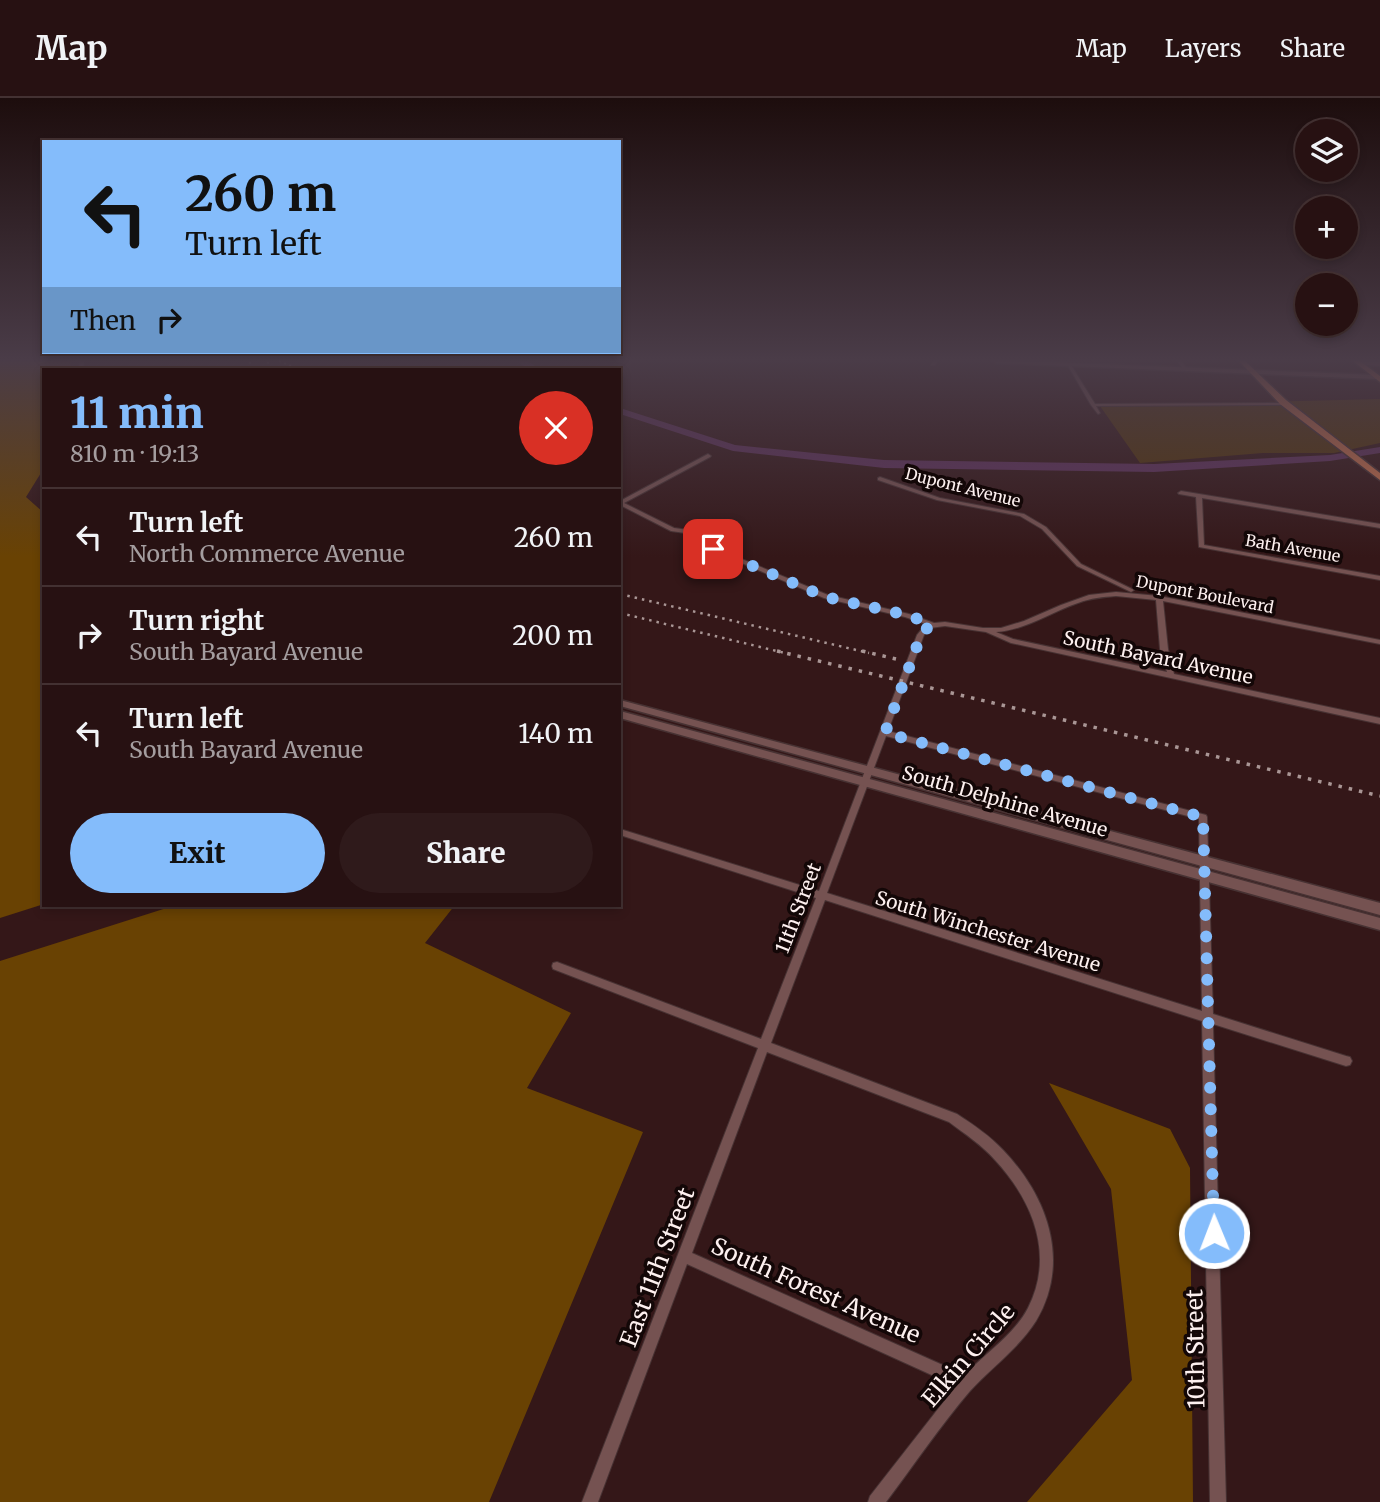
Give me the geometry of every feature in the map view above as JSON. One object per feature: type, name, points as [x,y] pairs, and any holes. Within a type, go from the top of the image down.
[{"type":"main road","points":[[1314,427],[1380,477]]},
{"type":"main road","name":"South Delphine Avenue","points":[[621,702],[1206,877],[1380,924]]},
{"type":"main road","name":"South Delphine Avenue","points":[[621,715],[1206,862],[1380,909]]},
{"type":"street","name":"South Bayard Avenue","points":[[621,502],[708,456]]},
{"type":"street","name":"Dupont Avenue","points":[[880,479],[939,499],[1022,515],[1044,528],[1079,565],[1111,583],[1141,593]]},
{"type":"street","points":[[1181,493],[1380,526]]},
{"type":"street","name":"Bath Avenue","points":[[1199,495],[1201,546],[1380,578]]},
{"type":"street","name":"South Bayard Avenue","points":[[621,504],[673,530],[687,531],[694,541],[820,595],[907,615],[931,624],[988,631],[1011,641],[1380,721]]},
{"type":"street","name":"Dupont Boulevard","points":[[988,631],[1016,626],[1061,605],[1086,597],[1141,593],[1380,642]]},
{"type":"street","points":[[1159,598],[1164,649],[1171,675]]},
{"type":"street","points":[[868,776],[921,635],[931,624]]},
{"type":"street","name":"10th Street","points":[[885,733],[1203,817],[1218,1502]]},
{"type":"street","name":"11th Street","points":[[765,1048],[868,776]]},
{"type":"street","name":"South Winchester Avenue","points":[[621,832],[1346,1061]]},
{"type":"street","name":"Elkin Circle","points":[[557,967],[953,1118],[984,1138],[1003,1156],[1029,1193],[1041,1223],[1046,1250],[1039,1298],[1031,1315],[968,1384],[876,1502]]},
{"type":"street","name":"East 11th Street","points":[[590,1502],[765,1048]]},
{"type":"street","name":"South Forest Avenue","points":[[684,1256],[968,1384]]},
{"type":"shaded area","points":[[0,427],[42,427],[42,471],[26,497],[42,511],[42,905],[0,918]]},
{"type":"shaded area","points":[[1114,427],[1380,427],[1380,443],[1334,453],[1263,453],[1140,463]]},
{"type":"shaded area","points":[[170,907],[453,907],[425,943],[571,1013],[527,1088],[643,1132],[489,1502],[0,1502],[0,961]]},
{"type":"shaded area","points":[[1049,1083],[1170,1129],[1190,1168],[1193,1502],[1027,1502],[1132,1380],[1111,1189]]},
{"type":"waterway","points":[[667,427],[733,448],[884,464],[1154,468],[1330,458],[1380,450]]},
{"type":"railway","points":[[621,594],[869,653]]},
{"type":"railway","points":[[621,613],[785,653]]},
{"type":"railway","points":[[777,651],[1380,796]]},
{"type":"railway","points":[[862,651],[896,659]]},
{"type":"route","points":[[713,549],[826,597],[907,615],[931,624],[921,635],[885,733],[1197,813],[1203,817],[1207,883],[1214,1233]]}]
